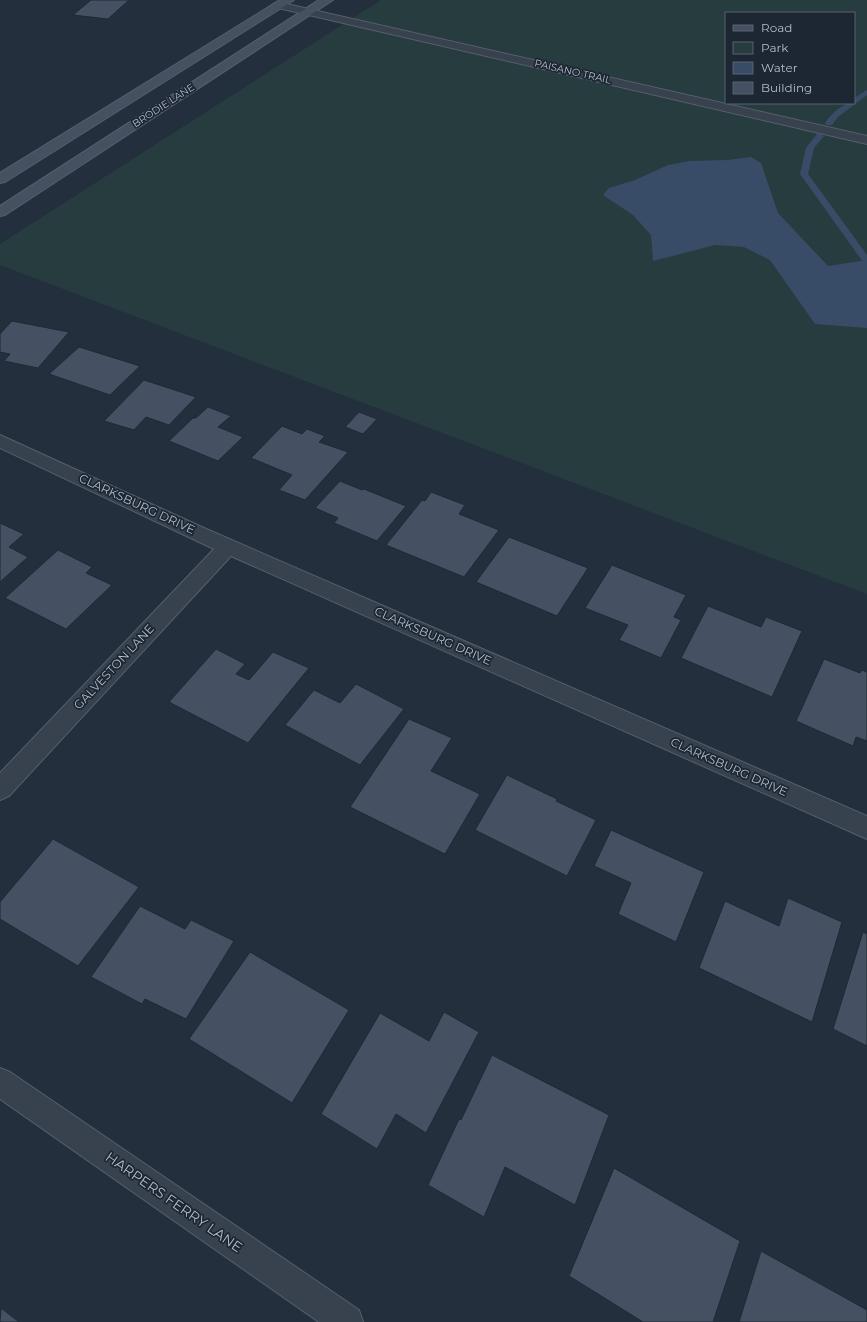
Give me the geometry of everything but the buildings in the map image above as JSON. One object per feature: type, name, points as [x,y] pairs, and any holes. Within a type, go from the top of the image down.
[{"type":"main road","name":"BRODIE LANE","points":[[0,212],[308,11],[328,0]]},
{"type":"main road","name":"BRODIE LANE","points":[[0,179],[283,3]]},
{"type":"street","name":"PAISANO TRAIL","points":[[283,3],[308,11],[867,140]]},
{"type":"street","name":"CLARKSBURG DRIVE","points":[[0,441],[229,546],[867,828]]},
{"type":"street","name":"GALVESTON LANE","points":[[0,789],[229,546]]},
{"type":"street","name":"HARPERS FERRY LANE","points":[[0,1082],[348,1322]]},
{"type":"green space","points":[[381,0],[867,0],[867,594],[0,265],[0,244]]},
{"type":"water","points":[[751,157],[761,163],[778,213],[828,266],[867,260],[867,328],[815,324],[770,260],[744,247],[715,245],[653,261],[651,235],[633,215],[603,195],[609,188],[635,180],[668,165],[690,161],[728,160]]},
{"type":"waterway","points":[[855,100],[867,92]]},
{"type":"waterway","points":[[829,123],[835,115],[851,104]]},
{"type":"waterway","points":[[820,136],[810,148],[804,174],[866,260]]}]
